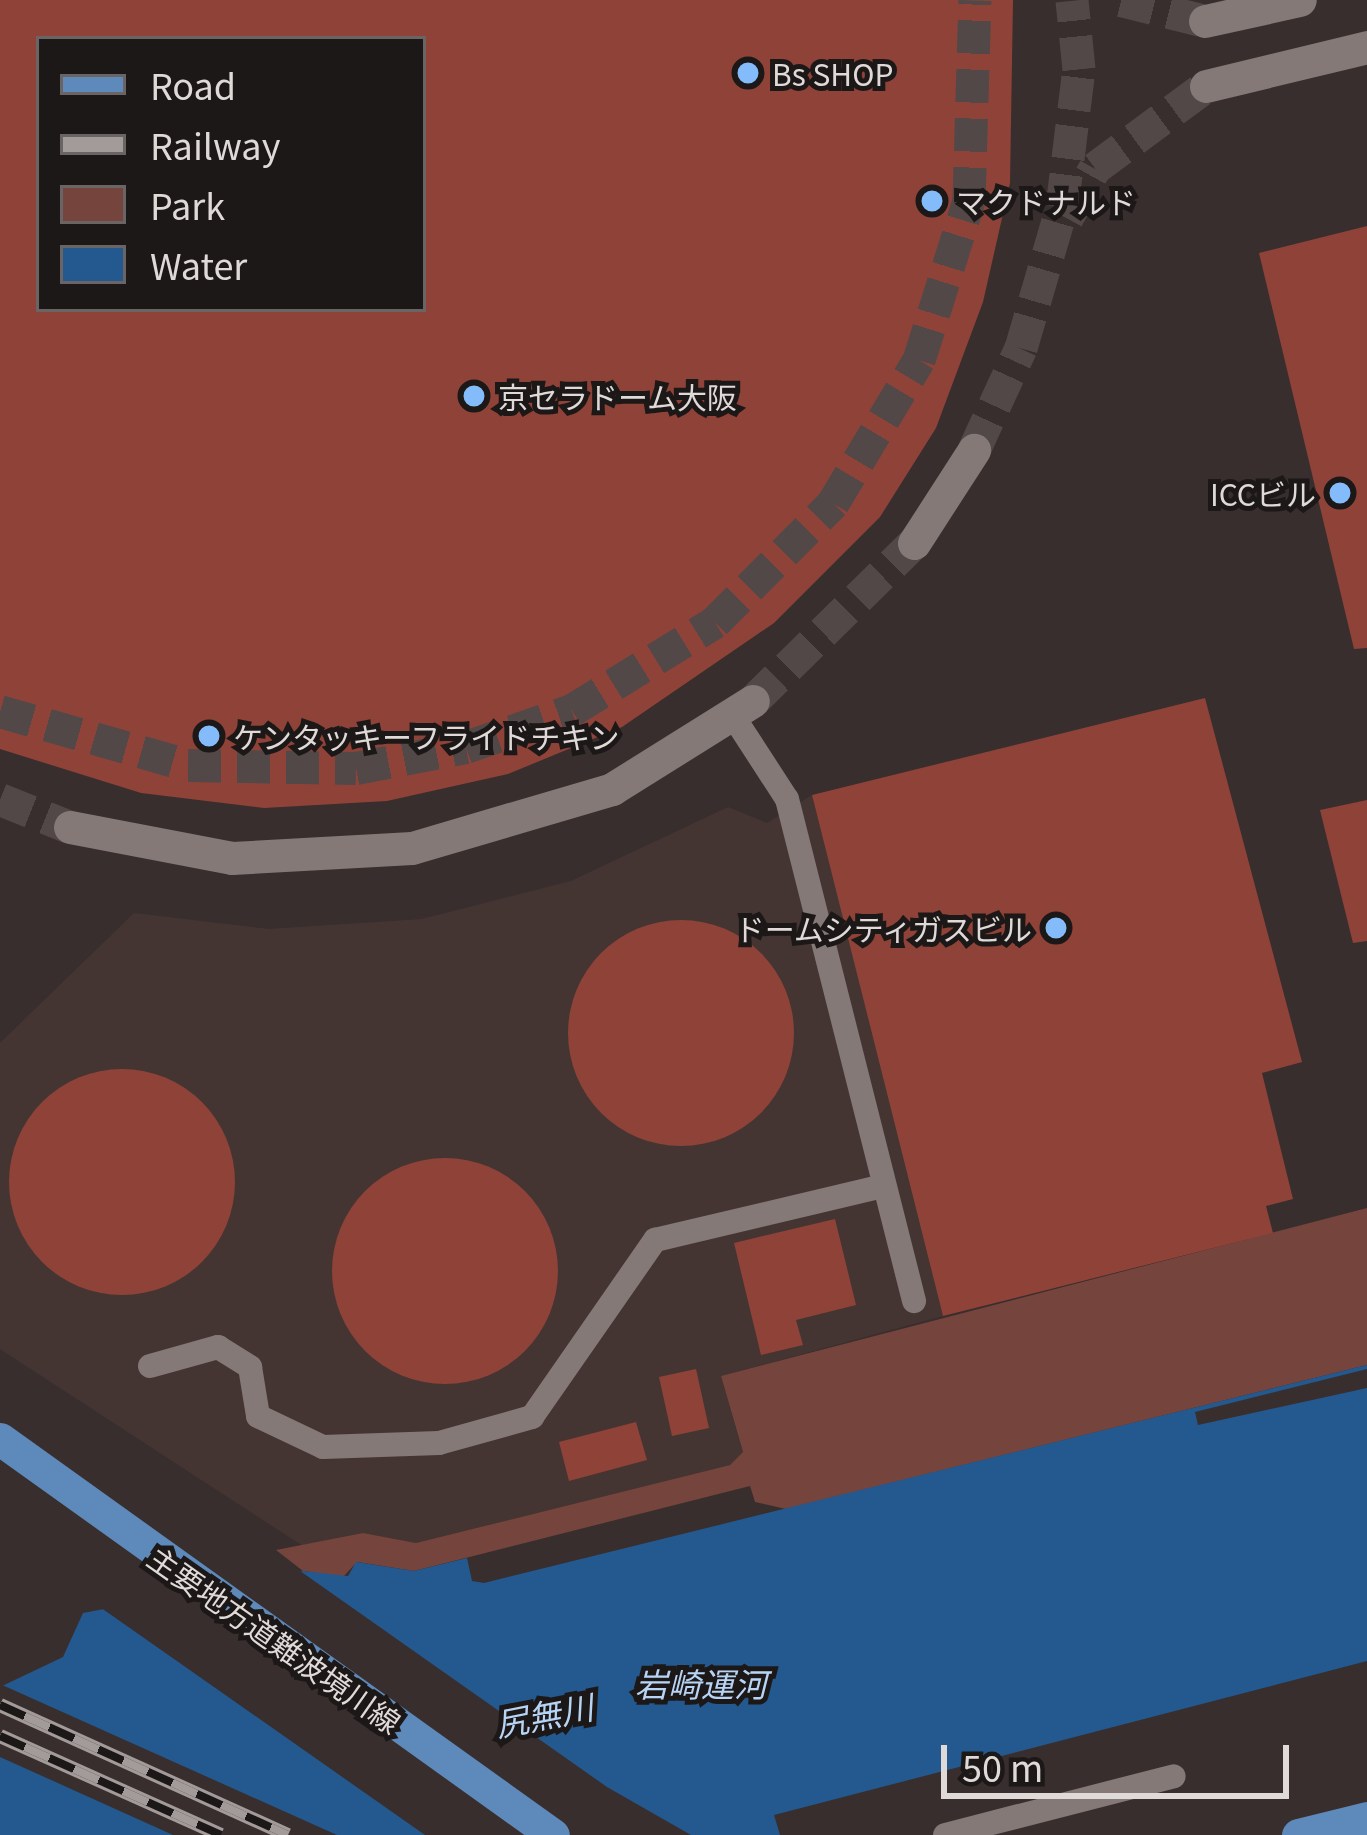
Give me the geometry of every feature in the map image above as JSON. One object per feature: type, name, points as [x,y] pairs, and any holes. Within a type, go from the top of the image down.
[{"type":"main road","name":"主要地方道難波境川線","points":[[0,1438],[194,1583],[553,1835]]},
{"type":"main road","points":[[1298,1835],[1367,1818]]},
{"type":"street","points":[[1205,21],[1300,0]]},
{"type":"street","points":[[1206,86],[1367,47]]},
{"type":"street","points":[[914,543],[974,450]]},
{"type":"street","points":[[70,826],[232,857],[412,848],[591,798],[744,710]]},
{"type":"lane","points":[[744,710],[787,799],[914,1301]]},
{"type":"lane","points":[[150,1366],[218,1346],[250,1367],[258,1416],[323,1447],[439,1443],[532,1417],[655,1240],[884,1186]]},
{"type":"lane","points":[[945,1835],[1174,1776]]},
{"type":"shaded area","points":[[812,795],[943,1316],[721,1376],[743,1453],[730,1465],[416,1543],[363,1533],[303,1546],[0,1349],[0,1043],[134,913],[269,929],[422,919],[571,881],[728,807],[767,823]]},
{"type":"green space","points":[[1367,1208],[1367,1365],[786,1509],[755,1502],[750,1486],[414,1571],[357,1562],[343,1577],[303,1571],[276,1550],[363,1533],[416,1543],[730,1465],[743,1452],[721,1376]]},
{"type":"water","name":"岩崎運河","points":[[1367,1365],[1367,1661],[774,1815],[780,1835],[0,1835],[0,1687],[63,1657],[83,1613],[303,1571],[348,1576],[356,1562],[414,1571],[467,1558],[472,1581],[484,1583]]},
{"type":"pier","points":[[1367,1369],[1367,1388],[1198,1425],[1195,1412]]},
{"type":"pier","points":[[293,1566],[607,1787],[691,1835],[425,1835],[97,1605]]},
{"type":"pier","points":[[0,1684],[337,1835],[173,1835],[0,1757]]},
{"type":"building","name":"京セラドーム大阪","points":[[0,0],[1013,0],[1010,183],[983,302],[936,428],[880,517],[774,623],[622,727],[508,774],[387,801],[264,808],[141,793],[0,749]]},
{"type":"building","name":"ICCビル","points":[[1367,226],[1367,648],[1354,649],[1259,253]]},
{"type":"building","name":"ドームシティガスビル","points":[[1205,698],[1302,1062],[1262,1073],[1293,1199],[1266,1206],[1273,1233],[943,1316],[812,795]]},
{"type":"building","points":[[1367,800],[1367,941],[1353,943],[1320,810]]},
{"type":"building","points":[[681,920],[724,929],[761,953],[785,990],[794,1033],[785,1076],[761,1113],[724,1137],[681,1146],[638,1137],[601,1113],[577,1076],[568,1033],[577,990],[601,953],[638,929]]},
{"type":"building","points":[[122,1069],[165,1077],[202,1102],[227,1139],[235,1182],[227,1225],[202,1262],[165,1287],[122,1295],[79,1287],[42,1262],[17,1225],[9,1182],[17,1139],[42,1102],[79,1077]]},
{"type":"building","points":[[445,1158],[488,1166],[525,1191],[550,1228],[558,1271],[550,1314],[525,1351],[488,1376],[445,1384],[402,1376],[365,1351],[340,1314],[332,1271],[340,1228],[365,1191],[402,1166]]},
{"type":"building","points":[[835,1219],[856,1305],[796,1320],[803,1345],[761,1355],[734,1243]]},
{"type":"building","points":[[696,1369],[709,1428],[672,1436],[659,1377]]},
{"type":"building","points":[[636,1422],[647,1460],[569,1481],[559,1442]]},
{"type":"tunnel","points":[[0,711],[188,765],[356,768],[466,747],[572,710],[715,622],[833,503],[919,360],[969,200],[975,0]]},
{"type":"tunnel","points":[[974,450],[1021,348],[1062,207],[1079,69],[1072,0]]},
{"type":"tunnel","points":[[1121,0],[1205,21]]},
{"type":"tunnel","points":[[1067,218],[1095,168],[1206,86]]},
{"type":"tunnel","points":[[753,701],[914,543]]},
{"type":"tunnel","points":[[0,799],[70,827]]},
{"type":"railway","points":[[0,1705],[288,1835]]},
{"type":"railway","points":[[0,1736],[221,1835]]},
{"type":"place","name":"Bs SHOP","points":[[748,73]]},
{"type":"place","name":"マクドナルド","points":[[932,201]]},
{"type":"place","name":"京セラドーム大阪","points":[[474,396]]},
{"type":"place","name":"ICCビル","points":[[1340,493]]},
{"type":"place","name":"ケンタッキーフライドチキン","points":[[209,736]]},
{"type":"place","name":"ドームシティガスビル","points":[[1056,928]]},
{"type":"water label","name":"尻無川","points":[[544,1715]]}]
